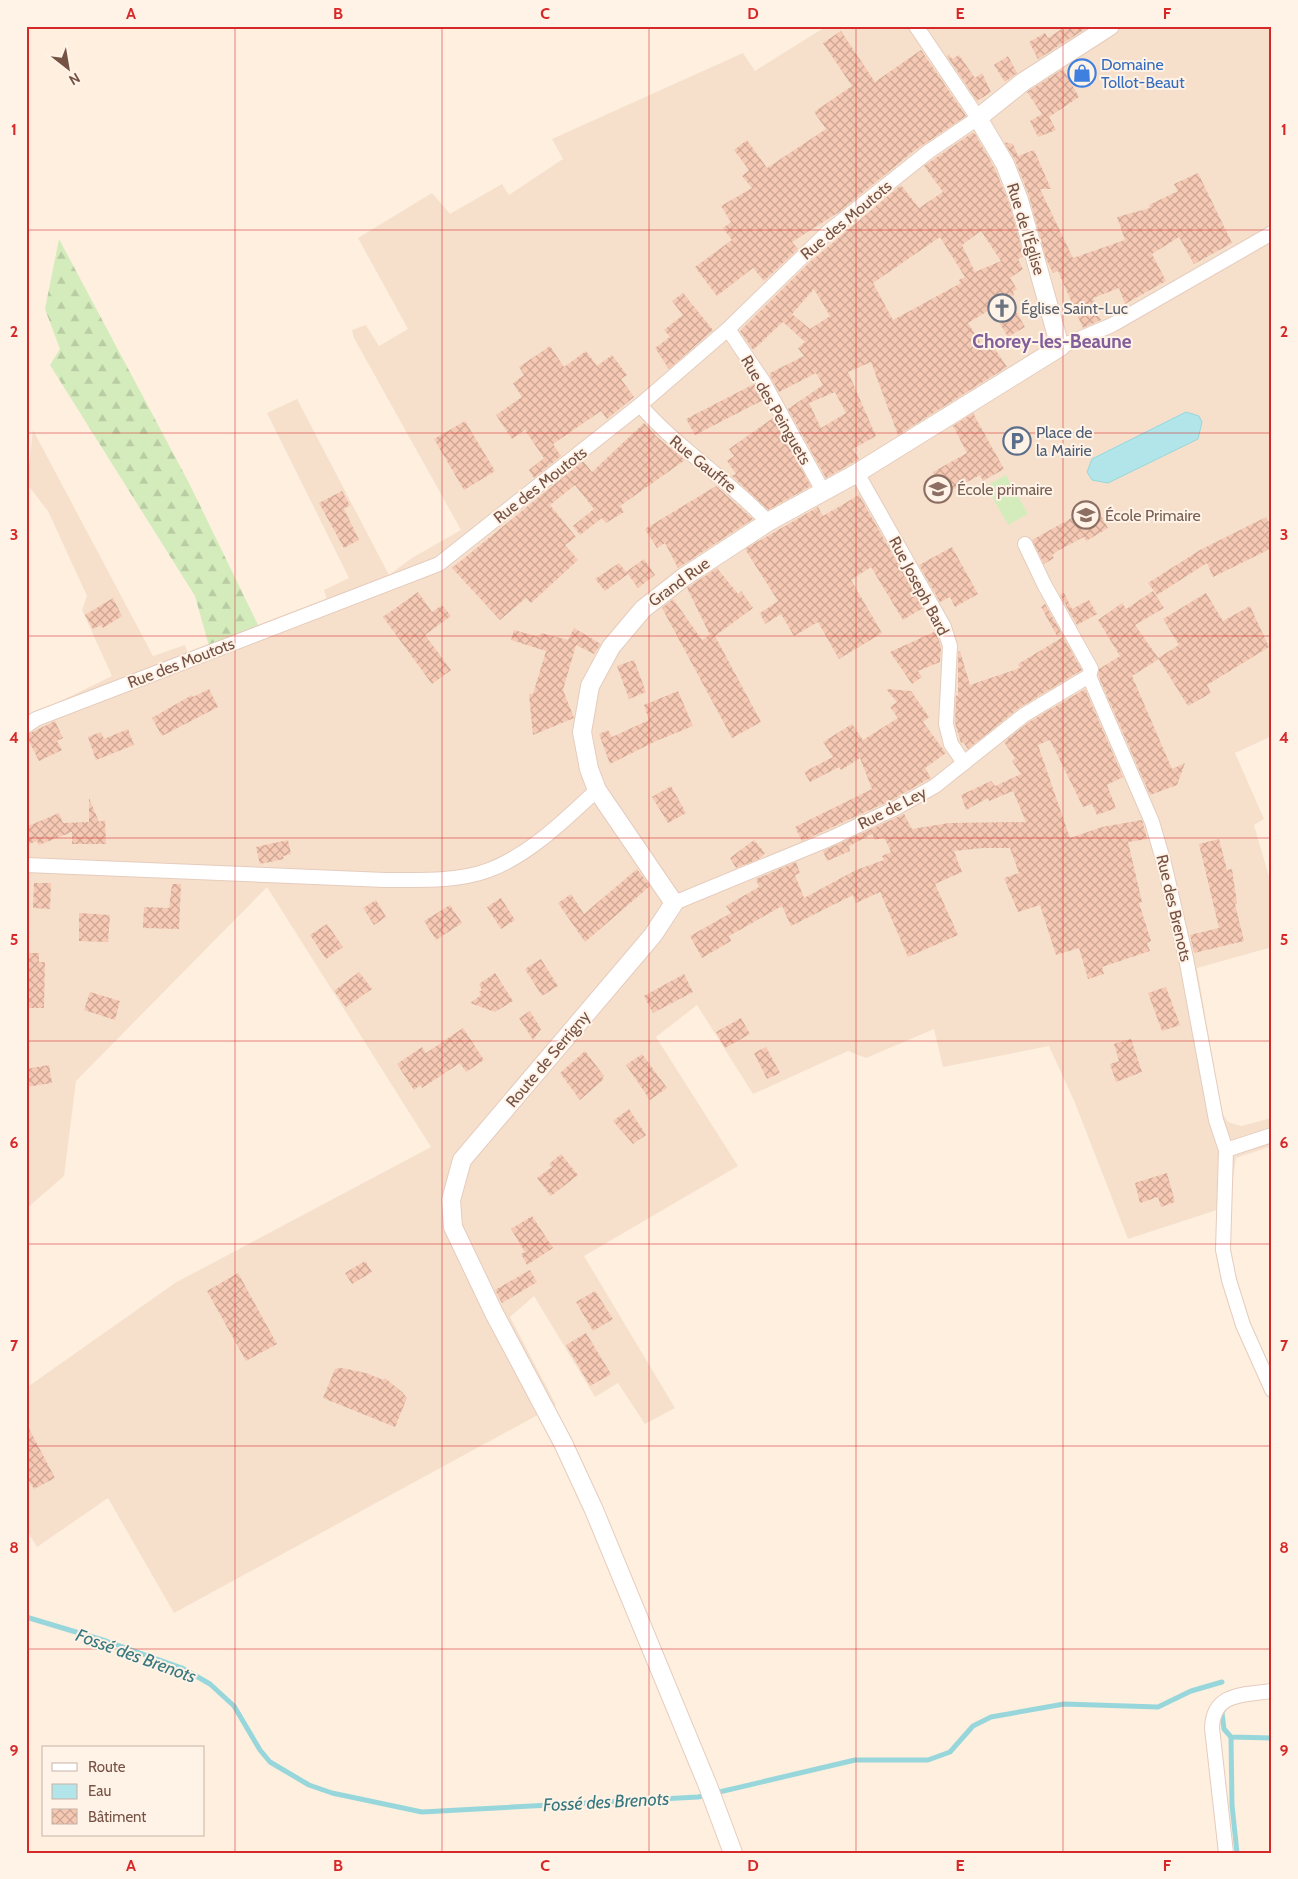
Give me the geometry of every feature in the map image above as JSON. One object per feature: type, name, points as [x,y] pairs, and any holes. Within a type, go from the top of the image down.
[{"type":"street","points":[[916,26],[978,118],[1023,82],[1110,26]]},
{"type":"street","name":"Rue des Moutots","points":[[26,726],[36,719],[439,564],[640,405],[728,330],[829,231],[928,152],[978,118]]},
{"type":"street","name":"Rue de l'Église","points":[[978,118],[1005,164],[1019,200],[1060,347]]},
{"type":"street","points":[[1060,347],[1112,325],[1272,233]]},
{"type":"street","name":"Rue des Peinguets","points":[[728,330],[763,381],[823,491]]},
{"type":"street","name":"Grand Rue","points":[[674,903],[597,790],[589,770],[582,732],[590,686],[611,647],[643,609],[684,577],[768,522],[857,473],[1060,347]]},
{"type":"street","name":"Rue Gauffre","points":[[640,405],[659,427],[745,497],[768,522]]},
{"type":"street","name":"Rue Joseph Bard","points":[[857,473],[944,627],[950,646],[946,724],[950,744],[964,763]]},
{"type":"street","points":[[1025,544],[1044,584],[1091,669],[1089,676]]},
{"type":"street","name":"Rue de Ley","points":[[674,903],[827,840],[896,808],[935,786],[1024,715],[1089,676]]},
{"type":"street","name":"Rue des Brenots","points":[[1089,676],[1152,822],[1160,846],[1186,958],[1216,1120],[1226,1150]]},
{"type":"street","points":[[26,865],[385,880],[442,879],[487,870],[522,854],[597,790]]},
{"type":"street","name":"Route de Serrigny","points":[[674,903],[653,935],[462,1160],[451,1200],[453,1227],[494,1313],[563,1443],[594,1510],[711,1793],[733,1853]]},
{"type":"street","points":[[1272,1135],[1226,1150],[1223,1250],[1228,1280],[1242,1325],[1272,1390]]},
{"type":"street","points":[[1226,1853],[1212,1713],[1220,1703],[1234,1697],[1272,1691]]},
{"type":"shaded area","points":[[820,26],[1272,26],[1272,736],[1235,753],[1264,819],[1254,825],[1272,887],[1272,947],[1197,968],[1222,1113],[1228,1122],[1241,1126],[1272,1118],[1272,1146],[1236,1158],[1229,1206],[1128,1239],[1075,1103],[1049,1046],[943,1067],[934,1029],[866,1058],[848,1051],[753,1094],[697,1005],[656,1037],[738,1166],[584,1256],[675,1408],[645,1424],[618,1383],[595,1397],[534,1296],[510,1317],[556,1405],[174,1613],[108,1498],[37,1547],[26,1529],[26,1388],[175,1283],[431,1147],[267,887],[76,1081],[64,1176],[26,1209],[26,718],[112,676],[82,610],[87,596],[48,511],[27,484],[33,430],[153,656],[185,645],[188,654],[327,600],[324,590],[349,578],[267,413],[297,399],[389,575],[412,558],[461,530],[354,338],[352,330],[366,325],[379,346],[408,329],[358,238],[432,193],[450,214],[502,184],[509,195],[563,159],[552,139],[743,53],[755,71],[822,29]]},
{"type":"green space","points":[[59,239],[189,483],[259,627],[209,646],[195,596],[50,365],[60,349],[45,309]]},
{"type":"green space","points":[[1006,475],[1028,514],[1008,525],[986,486]]},
{"type":"water","points":[[1186,412],[1199,416],[1202,422],[1198,439],[1108,483],[1092,480],[1087,472],[1092,459]]},
{"type":"building","points":[[1066,26],[1090,26],[1038,59],[1029,42],[1045,33],[1048,38]]},
{"type":"building","points":[[841,31],[875,82],[921,50],[966,116],[914,151],[839,212],[792,242],[798,249],[764,281],[753,268],[717,296],[695,267],[732,240],[723,228],[731,222],[721,206],[752,188],[742,176],[749,170],[734,150],[747,140],[767,168],[826,129],[814,112],[852,86],[823,43]]},
{"type":"building","points":[[949,54],[952,59],[959,55],[975,78],[982,73],[991,92],[977,101],[947,56]]},
{"type":"building","points":[[1008,56],[1017,73],[1005,82],[994,65]]},
{"type":"building","points":[[1063,69],[1079,97],[1049,117],[1056,130],[1038,137],[1030,121],[1042,114],[1027,92]]},
{"type":"building","points":[[972,133],[975,134],[995,169],[1009,203],[1024,256],[1018,259],[1023,269],[1010,278],[1017,289],[1013,292],[1014,295],[1008,298],[1025,327],[1008,337],[991,309],[968,323],[984,348],[991,343],[1007,367],[898,435],[871,362],[848,372],[876,436],[853,449],[859,459],[826,478],[788,409],[823,385],[816,373],[779,392],[770,376],[770,373],[804,356],[798,348],[805,342],[783,322],[753,350],[740,331],[810,262],[901,185],[919,208],[943,192],[924,166]],"holes":[[[981,231],[1001,261],[975,272],[962,245]],[[940,237],[965,277],[959,280],[961,283],[893,320],[873,283]],[[814,289],[830,316],[810,329],[792,314]],[[835,392],[846,413],[821,428],[809,403]]]},
{"type":"building","points":[[1004,142],[1013,144],[1018,156],[1034,150],[1051,189],[1040,189],[1073,258],[1125,240],[1117,217],[1150,208],[1149,205],[1178,191],[1174,184],[1198,173],[1232,243],[1194,264],[1179,237],[1152,254],[1166,281],[1125,304],[1119,288],[1093,298],[1099,310],[1096,312],[1101,320],[1083,328],[1058,271],[1053,273],[1046,259],[1029,196],[1015,160]]},
{"type":"building","points":[[683,293],[713,330],[669,369],[655,348],[670,337],[664,330],[683,315],[672,301]]},
{"type":"building","points":[[550,346],[564,367],[586,351],[597,366],[612,355],[627,375],[621,379],[634,397],[607,419],[601,411],[553,444],[561,456],[534,478],[529,470],[544,458],[525,430],[512,439],[496,415],[522,397],[513,383],[524,375],[519,367]]},
{"type":"building","points":[[754,384],[763,400],[695,435],[686,419]]},
{"type":"building","points":[[973,413],[1004,469],[983,481],[980,475],[945,494],[933,472],[967,453],[953,426]]},
{"type":"building","points":[[773,418],[811,486],[768,510],[732,476],[736,474],[727,461],[734,456],[729,449]]},
{"type":"building","points":[[465,421],[495,471],[464,490],[434,439]]},
{"type":"building","points":[[644,423],[657,437],[685,460],[620,506],[624,512],[606,523],[602,518],[580,535],[573,526],[594,509],[575,485],[550,505],[576,537],[565,545],[578,560],[531,603],[526,598],[500,620],[452,568],[583,461],[592,472]]},
{"type":"building","points":[[716,486],[753,519],[678,568],[665,543],[657,548],[645,529]]},
{"type":"building","points":[[342,491],[350,505],[344,509],[359,540],[344,548],[319,503]]},
{"type":"building","points":[[859,495],[923,608],[903,620],[871,567],[851,580],[882,633],[839,659],[818,622],[794,636],[781,614],[765,624],[760,613],[778,601],[745,549],[818,507],[823,516]]},
{"type":"building","points":[[1095,505],[1108,528],[1086,541],[1084,537],[1059,550],[1052,555],[1054,558],[1044,564],[1032,540]]},
{"type":"building","points":[[1266,517],[1272,527],[1272,548],[1213,577],[1207,563],[1157,595],[1148,583],[1200,550]]},
{"type":"building","points":[[952,547],[978,594],[955,607],[950,597],[940,602],[919,565]]},
{"type":"building","points":[[644,559],[655,575],[638,588],[628,574],[605,591],[595,579],[619,563],[626,572]]},
{"type":"building","points":[[717,568],[738,594],[741,591],[753,608],[715,636],[761,722],[732,738],[662,608],[673,599],[702,640],[710,635],[687,588]]},
{"type":"building","points":[[1153,591],[1164,608],[1135,625],[1159,659],[1132,676],[1172,769],[1185,763],[1177,785],[1150,795],[1098,675],[1099,669],[1120,656],[1098,620],[1122,603],[1126,609]]},
{"type":"building","points":[[418,592],[432,612],[442,605],[451,616],[425,635],[451,670],[432,684],[383,617]]},
{"type":"building","points":[[1064,593],[1072,609],[1089,600],[1097,614],[1077,625],[1060,595]]},
{"type":"building","points":[[1206,593],[1223,621],[1250,606],[1269,647],[1207,685],[1211,693],[1188,706],[1158,658],[1179,645],[1163,619]]},
{"type":"building","points":[[113,598],[122,616],[103,628],[101,625],[93,629],[85,615]]},
{"type":"building","points":[[1045,604],[1062,634],[1057,636],[1041,607]]},
{"type":"building","points":[[574,628],[601,644],[594,654],[576,645],[563,690],[574,718],[533,735],[529,694],[533,694],[546,651],[511,640],[514,630],[539,637],[541,633],[568,640]]},
{"type":"building","points":[[936,631],[941,647],[940,662],[918,671],[922,677],[912,684],[890,652]]},
{"type":"building","points":[[1063,637],[1082,670],[1019,708],[968,749],[963,742],[961,743],[955,723],[956,695],[958,696],[958,652],[960,651],[970,685],[1020,668],[1018,664]]},
{"type":"building","points":[[634,660],[646,692],[629,699],[617,666]]},
{"type":"building","points":[[209,689],[218,707],[162,736],[152,718],[192,695],[193,697]]},
{"type":"building","points":[[886,689],[911,691],[929,717],[923,722],[946,753],[925,768],[931,778],[892,800],[802,841],[795,827],[872,789],[860,758],[841,770],[839,767],[810,782],[804,772],[833,757],[823,742],[852,724],[863,740],[898,718],[890,707],[897,702]]},
{"type":"building","points":[[1085,689],[1123,777],[1107,785],[1116,808],[1097,815],[1092,804],[1083,807],[1050,740],[1038,745],[1070,838],[1102,827],[1142,820],[1147,839],[1128,842],[1142,902],[1139,903],[1151,941],[1147,943],[1150,951],[1102,967],[1104,974],[1088,979],[1079,948],[1056,955],[1040,905],[1018,912],[1004,878],[1019,873],[1010,848],[983,848],[954,851],[962,872],[935,884],[958,935],[908,957],[880,892],[856,903],[853,895],[791,926],[782,906],[729,936],[731,941],[702,958],[690,936],[731,913],[726,906],[759,887],[756,879],[796,862],[800,873],[795,875],[804,898],[856,870],[884,860],[882,856],[891,852],[884,837],[875,840],[872,834],[849,846],[850,851],[827,861],[823,851],[904,814],[912,829],[949,823],[1026,822],[1013,791],[989,801],[988,798],[966,810],[961,795],[991,781],[995,786],[1021,774],[1012,761],[1015,758],[1004,742],[1029,722]]},
{"type":"building","points":[[678,691],[693,726],[656,741],[610,764],[599,734],[608,730],[612,737],[649,720],[644,705]]},
{"type":"building","points":[[55,721],[63,738],[57,741],[62,750],[39,761],[26,735]]},
{"type":"building","points":[[128,729],[134,745],[96,760],[88,737],[101,732],[104,739]]},
{"type":"building","points":[[671,786],[686,813],[668,823],[652,797]]},
{"type":"building","points":[[89,798],[99,822],[105,820],[106,844],[72,844],[72,832],[39,845],[37,841],[29,844],[26,837],[26,827],[59,813],[63,823],[89,822]]},
{"type":"building","points":[[1219,839],[1227,870],[1232,869],[1237,903],[1235,904],[1244,941],[1194,953],[1190,935],[1219,928],[1199,844]]},
{"type":"building","points":[[288,840],[291,854],[283,856],[284,859],[260,864],[256,847]]},
{"type":"building","points":[[754,840],[765,853],[759,859],[736,868],[730,858]]},
{"type":"building","points":[[637,869],[650,886],[585,942],[558,903],[571,894],[584,914]]},
{"type":"building","points":[[34,883],[51,883],[50,909],[33,908]]},
{"type":"building","points":[[172,884],[181,884],[179,929],[143,928],[144,907],[169,908]]},
{"type":"building","points":[[501,898],[515,920],[501,929],[487,907]]},
{"type":"building","points":[[376,900],[386,917],[374,925],[363,908]]},
{"type":"building","points":[[450,905],[462,923],[436,940],[424,921]]},
{"type":"building","points":[[79,913],[110,915],[108,942],[79,941]]},
{"type":"building","points":[[327,924],[343,947],[326,959],[310,935]]},
{"type":"building","points":[[26,953],[39,953],[39,962],[45,962],[44,1008],[26,1008]]},
{"type":"building","points":[[541,959],[558,986],[542,996],[525,969]]},
{"type":"building","points":[[359,972],[372,989],[346,1007],[334,991]]},
{"type":"building","points":[[495,973],[513,1001],[495,1012],[470,1003],[481,995],[479,992],[482,990],[479,984]]},
{"type":"building","points":[[684,974],[693,992],[653,1013],[644,996]]},
{"type":"building","points":[[1166,987],[1180,1025],[1162,1031],[1148,993]]},
{"type":"building","points":[[90,992],[120,1001],[115,1020],[84,1010]]},
{"type":"building","points":[[530,1011],[541,1029],[533,1040],[519,1018]]},
{"type":"building","points":[[741,1018],[750,1034],[725,1048],[716,1032]]},
{"type":"building","points":[[463,1028],[484,1060],[466,1072],[460,1063],[422,1088],[420,1085],[414,1090],[397,1064],[422,1047],[426,1053]]},
{"type":"building","points":[[1131,1039],[1142,1072],[1116,1082],[1110,1064],[1119,1061],[1114,1044]]},
{"type":"building","points":[[766,1047],[780,1073],[767,1079],[754,1053]]},
{"type":"building","points":[[585,1051],[604,1076],[602,1077],[604,1079],[580,1100],[560,1073]]},
{"type":"building","points":[[642,1054],[667,1088],[650,1100],[626,1065]]},
{"type":"building","points":[[49,1065],[52,1083],[26,1087],[26,1069]]},
{"type":"building","points":[[629,1109],[646,1135],[633,1144],[613,1121]]},
{"type":"building","points":[[561,1154],[578,1175],[551,1196],[537,1178],[552,1167],[549,1164]]},
{"type":"building","points":[[1167,1173],[1175,1202],[1161,1207],[1158,1197],[1140,1203],[1135,1183]]},
{"type":"building","points":[[532,1216],[553,1248],[527,1265],[521,1254],[525,1252],[511,1229]]},
{"type":"building","points":[[365,1261],[372,1272],[352,1284],[345,1273]]},
{"type":"building","points":[[530,1270],[537,1282],[502,1303],[495,1290]]},
{"type":"building","points":[[238,1273],[277,1344],[246,1361],[207,1291]]},
{"type":"building","points":[[595,1291],[613,1319],[593,1331],[576,1302]]},
{"type":"building","points":[[586,1333],[611,1374],[590,1386],[566,1345]]},
{"type":"building","points":[[342,1368],[366,1373],[383,1380],[385,1378],[402,1392],[407,1398],[395,1427],[323,1398],[335,1369]]},
{"type":"building","points":[[26,1423],[55,1478],[34,1489],[26,1476]]},
{"type":"waterway","name":"Fossé des Brenots","points":[[26,1617],[106,1641],[182,1668],[210,1684],[234,1706],[260,1750],[270,1762],[309,1785],[332,1793],[422,1812],[698,1797],[855,1760],[928,1760],[950,1752],[973,1726],[991,1717],[1064,1704],[1158,1707],[1191,1691],[1222,1682]]},
{"type":"waterway","name":"Fossé des Brenots","points":[[1224,1709],[1222,1713],[1224,1729],[1231,1737],[1272,1738]]},
{"type":"waterway","name":"Fossé des Brenots","points":[[1231,1737],[1232,1805],[1237,1853]]},
{"type":"place","name":"Domaine Tollot-Beaut","points":[[1082,73]]},
{"type":"place","name":"Église Saint-Luc","points":[[1002,308]]},
{"type":"place","name":"Place de la Mairie","points":[[1017,441]]},
{"type":"place","name":"École primaire","points":[[938,489]]},
{"type":"place","name":"École Primaire","points":[[1086,515]]},
{"type":"district","name":"Chorey-les-Beaune","points":[[1052,341]]}]
